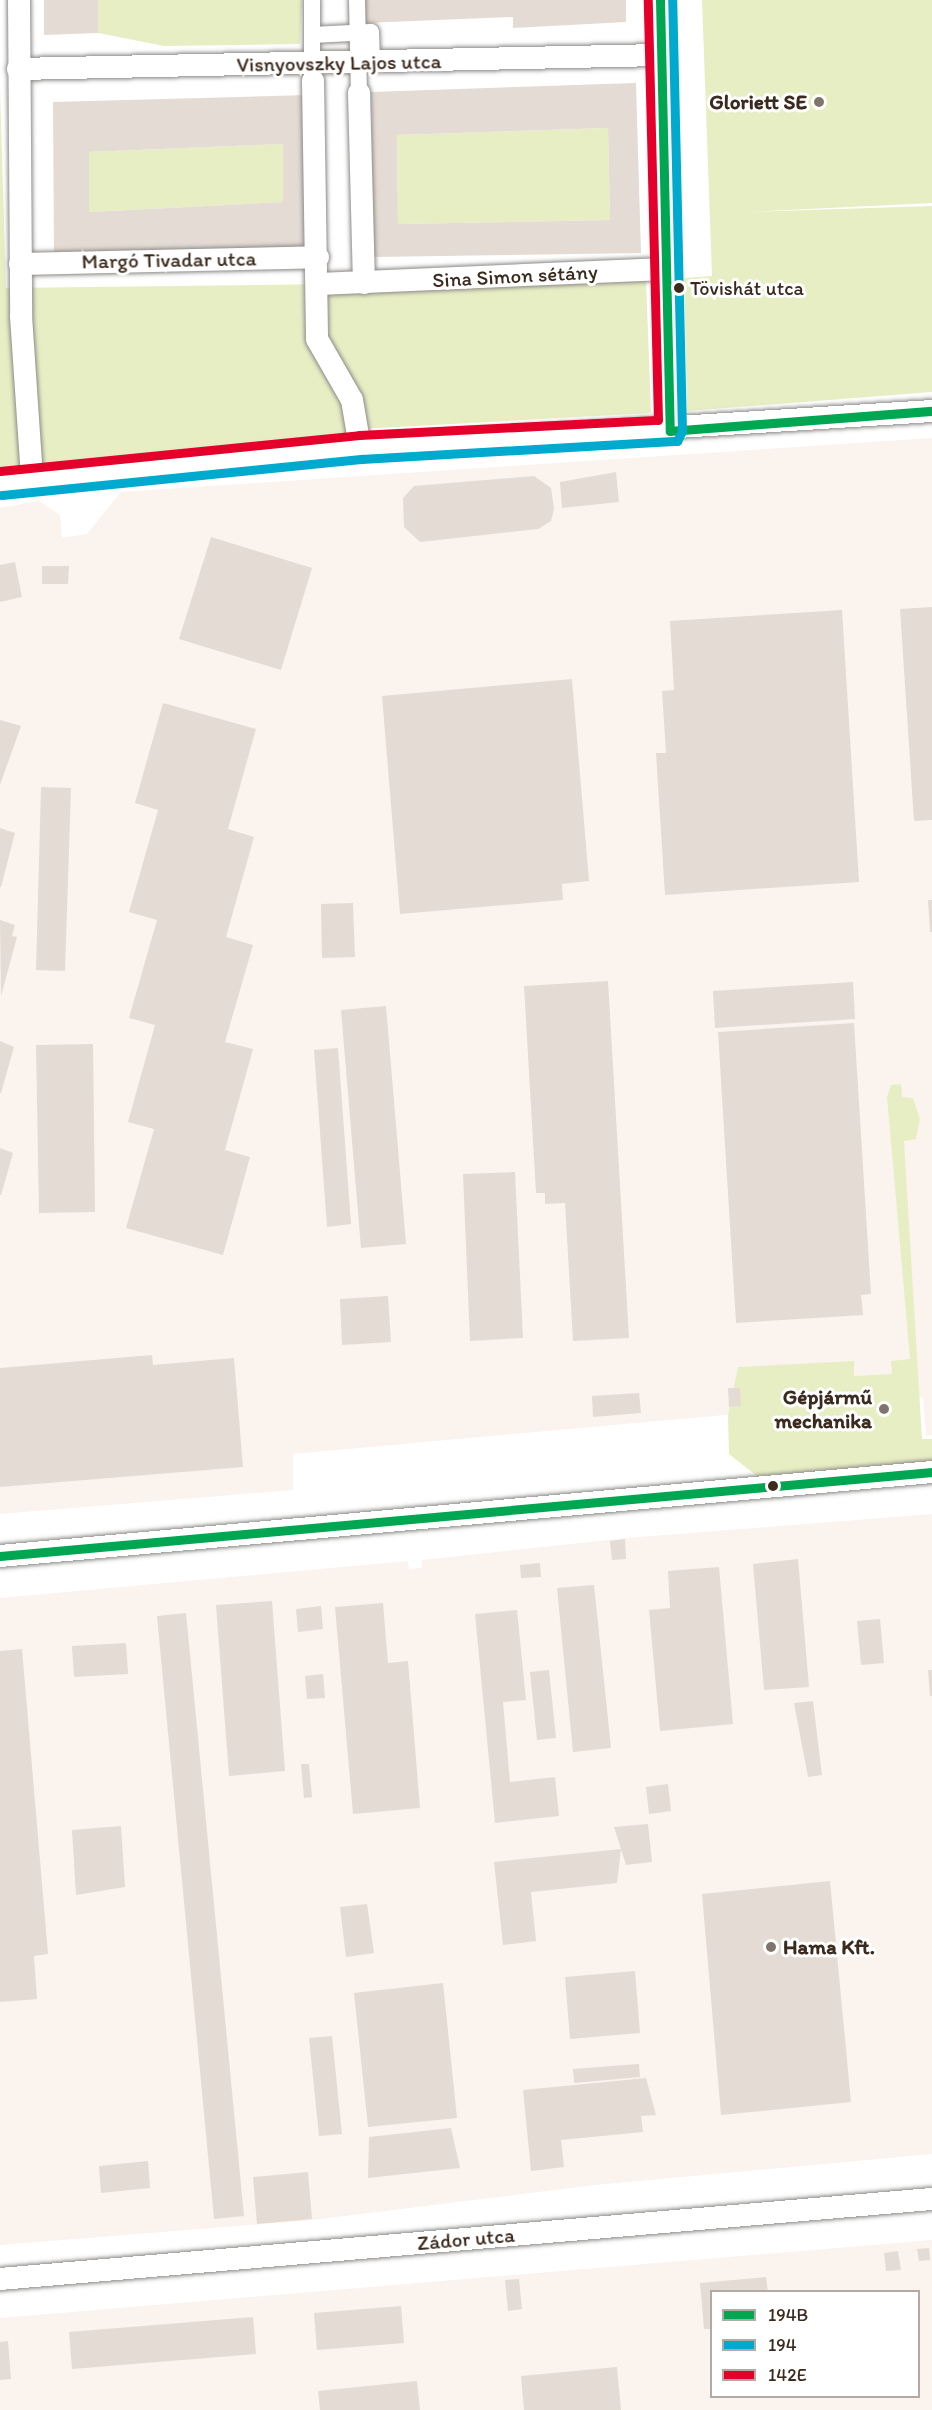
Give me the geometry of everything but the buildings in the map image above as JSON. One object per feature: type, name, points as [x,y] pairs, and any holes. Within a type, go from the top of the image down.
[{"type":"street","points":[[19,0],[20,264],[10,316],[32,477]]},
{"type":"street","points":[[312,0],[319,284],[317,339],[352,400],[360,447]]},
{"type":"street","points":[[357,0],[358,33],[365,62],[359,93],[364,283]]},
{"type":"street","points":[[660,0],[670,431]]},
{"type":"street","points":[[312,35],[358,33]]},
{"type":"street","name":"Visnyovszky Lajos utca","points":[[18,69],[312,73],[365,62],[660,54]]},
{"type":"street","name":"Margó Tivadar utca","points":[[20,264],[318,257]]},
{"type":"street","name":"Sina Simon sétány","points":[[319,284],[665,269]]},
{"type":"street","points":[[0,483],[32,477],[360,447],[670,431],[932,411]]},
{"type":"street","points":[[0,1556],[932,1472]]},
{"type":"street","name":"Zádor utca","points":[[0,2279],[932,2199]]},
{"type":"shaded area","points":[[932,438],[932,1435],[926,1435],[923,1397],[293,1454],[293,1490],[0,1514],[0,508],[39,501],[60,515],[62,538],[87,534],[121,492]]},
{"type":"shaded area","points":[[932,1514],[932,2154],[595,2185],[312,2220],[0,2245],[0,1598],[408,1561],[409,1569],[422,1568],[422,1560],[627,1538]]},
{"type":"shaded area","points":[[932,2240],[932,2410],[0,2410],[0,2318]]},
{"type":"green space","points":[[98,0],[302,0],[300,44],[164,46],[98,33]]},
{"type":"green space","points":[[702,0],[932,0],[932,203],[748,212],[932,206],[932,392],[687,411],[684,278],[712,276]]},
{"type":"green space","points":[[0,88],[6,288],[646,280],[651,413],[360,429],[360,447],[0,483]]},
{"type":"green space","points":[[608,128],[610,220],[398,224],[397,135]]},
{"type":"green space","points":[[283,144],[283,202],[89,212],[89,152]]},
{"type":"green space","points":[[901,1084],[902,1097],[913,1098],[920,1119],[916,1139],[904,1141],[922,1439],[932,1439],[932,1463],[757,1476],[729,1454],[728,1416],[738,1367],[854,1361],[854,1376],[892,1374],[891,1361],[910,1359],[887,1097],[891,1085]]},
{"type":"transit line","name":"142E","points":[[0,471],[359,435],[658,420],[648,0]]},
{"type":"transit line","name":"194B","points":[[660,0],[670,431],[932,411]]},
{"type":"transit line","name":"194","points":[[1,495],[361,459],[677,441],[682,431],[672,0]]},
{"type":"transit line","name":"194B","points":[[0,1556],[932,1472]]},
{"type":"place","name":"Gloriett SE","points":[[819,102]]},
{"type":"place","name":"Tövishát utca","points":[[679,288]]},
{"type":"place","name":"Gépjármű mechanika","points":[[884,1409]]},
{"type":"place","name":"Hama Kft.","points":[[771,1947]]}]
